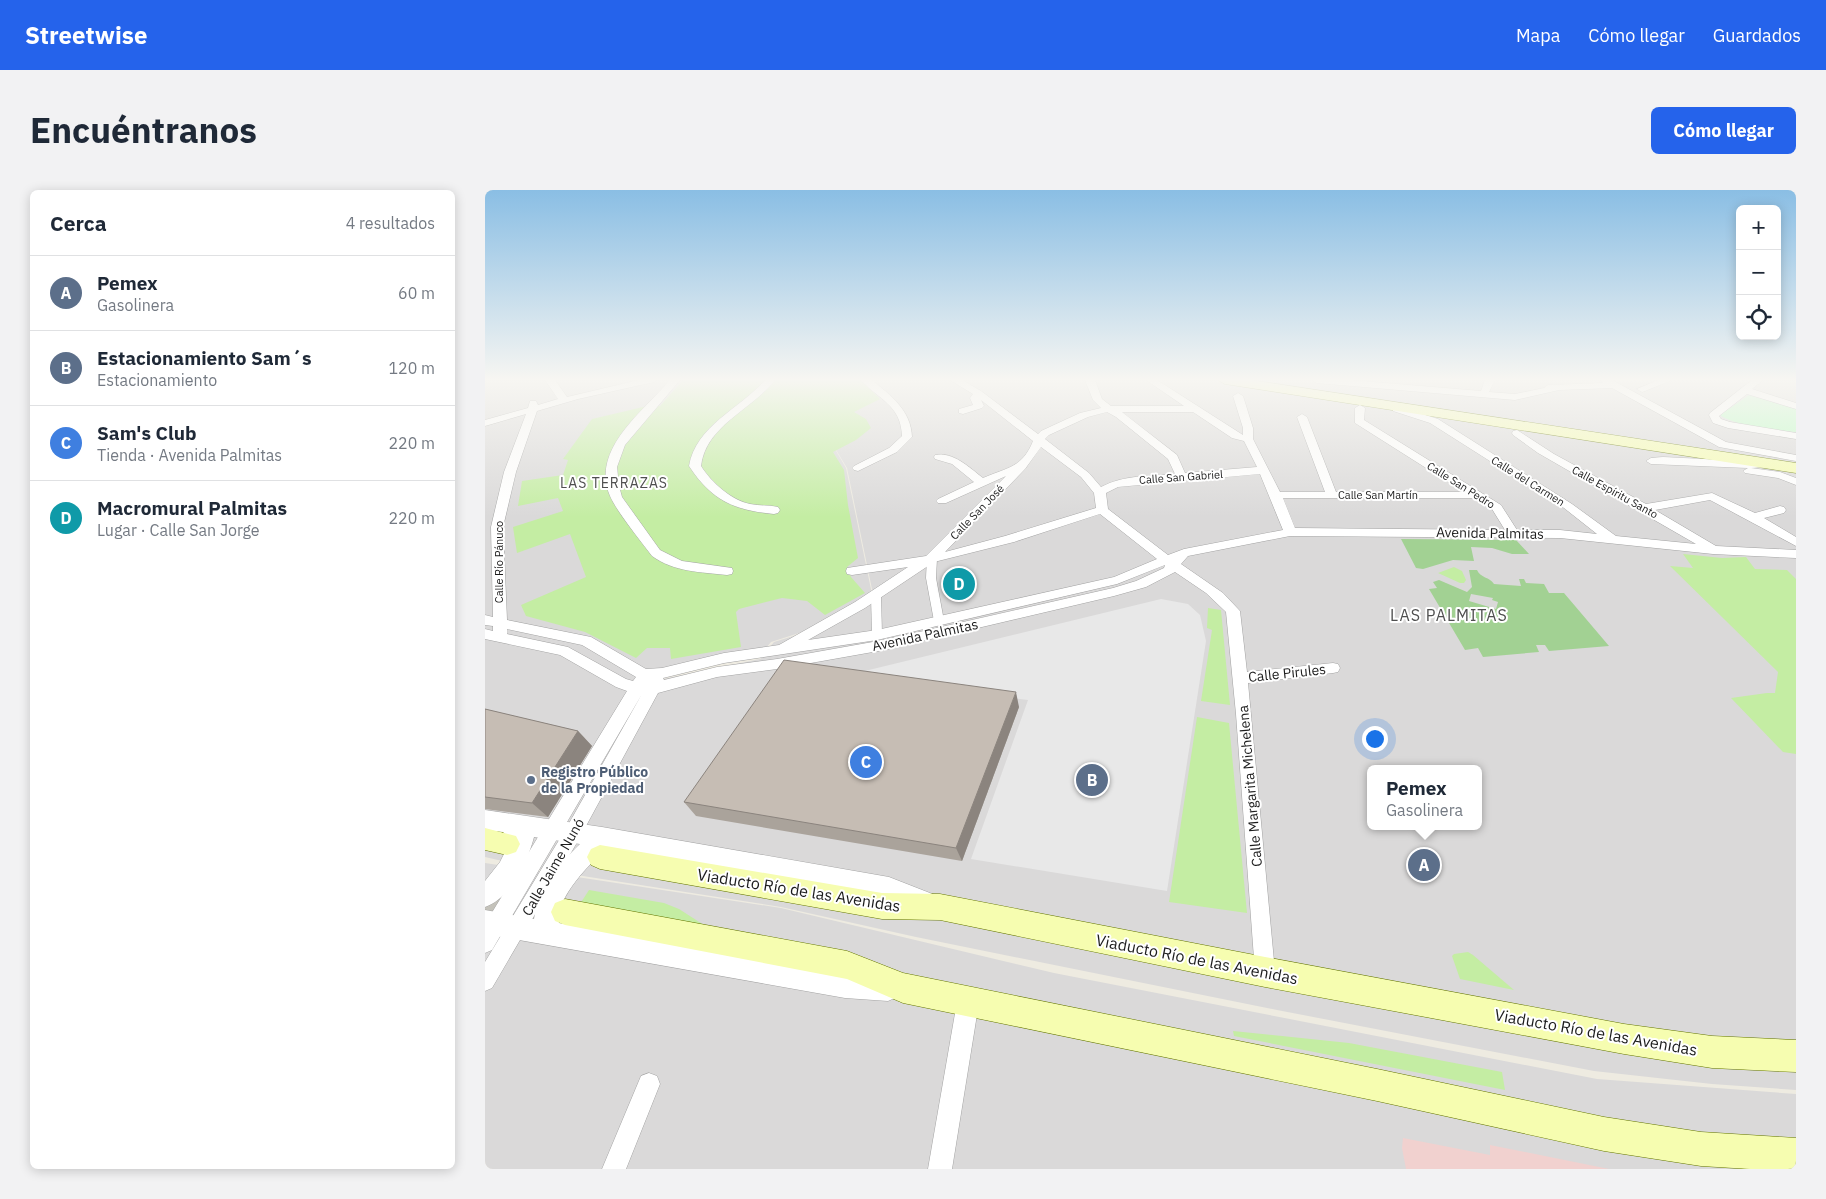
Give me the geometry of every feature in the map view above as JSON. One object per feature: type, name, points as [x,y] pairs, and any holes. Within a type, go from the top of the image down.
[{"type":"main road","points":[[1526,426],[1773,465],[1793,476]]},
{"type":"main road","name":"Viaducto Río de las Avenidas","points":[[601,847],[882,906],[940,908],[1265,972],[1624,1039],[1712,1052],[1796,1056]]},
{"type":"main road","points":[[556,922],[847,965],[903,988],[1377,1085],[1604,1134],[1701,1149],[1796,1155]]},
{"type":"street","name":"Calle Río Pánuco","points":[[495,627],[497,527],[511,472],[526,426]]},
{"type":"street","points":[[635,426],[623,440],[611,465],[612,487],[616,497],[656,553],[663,559],[683,565],[727,571]]},
{"type":"street","points":[[717,426],[707,437],[697,454],[695,466],[705,479],[738,504],[774,510]]},
{"type":"street","points":[[858,468],[893,450],[907,436],[906,426]]},
{"type":"street","points":[[1020,426],[1085,475],[1100,492],[1102,510],[1116,523],[1170,562]]},
{"type":"street","name":"Calle San José","points":[[778,658],[861,606],[876,594],[932,558],[1021,467],[1034,452],[1039,440],[1045,433],[1060,426]]},
{"type":"street","points":[[1133,426],[1173,457],[1182,478]]},
{"type":"street","points":[[1219,426],[1236,436],[1248,439]]},
{"type":"street","points":[[1247,426],[1248,439],[1276,495],[1290,532]]},
{"type":"street","points":[[1305,426],[1332,495]]},
{"type":"street","name":"Calle San Pedro","points":[[1366,426],[1497,508],[1513,533]]},
{"type":"street","name":"Calle del Carmen","points":[[1441,426],[1568,506],[1614,541]]},
{"type":"street","points":[[1688,426],[1723,445],[1796,458]]},
{"type":"street","points":[[1731,426],[1796,436]]},
{"type":"street","name":"Calle Espíritu Santo","points":[[1517,433],[1526,441],[1676,525],[1714,550]]},
{"type":"street","points":[[939,457],[956,462],[981,482]]},
{"type":"street","points":[[1651,461],[1663,460],[1696,463],[1793,476]]},
{"type":"street","points":[[1696,463],[1773,465]]},
{"type":"street","points":[[942,501],[981,482],[1021,467]]},
{"type":"street","name":"Calle San Gabriel","points":[[1100,492],[1115,484],[1132,481],[1263,470]]},
{"type":"street","name":"Calle San Martín","points":[[1276,495],[1479,495]]},
{"type":"street","points":[[1644,508],[1712,496],[1754,517],[1796,542]]},
{"type":"street","points":[[852,570],[870,569],[932,558],[1029,534],[1102,510]]},
{"type":"street","points":[[1754,517],[1780,510]]},
{"type":"street","name":"Avenida Palmitas","points":[[649,681],[717,672],[1117,580],[1170,562],[1184,553],[1290,532],[1560,534],[1714,550],[1796,554]]},
{"type":"street","points":[[932,558],[931,578],[939,621]]},
{"type":"street","name":"Avenida Palmitas","points":[[778,658],[884,645],[1114,592],[1141,584],[1169,571],[1170,562]]},
{"type":"street","name":"Calle Margarita Michelena","points":[[1170,562],[1191,575],[1226,602],[1233,611],[1241,678],[1265,972]]},
{"type":"street","points":[[876,594],[877,635]]},
{"type":"street","points":[[485,634],[495,627],[563,651],[577,657],[621,683],[649,681]]},
{"type":"street","name":"Calle Pirules","points":[[1241,678],[1333,668]]},
{"type":"street","name":"Calle Jaime Nunó","points":[[485,981],[496,929],[563,832],[649,681]]},
{"type":"street","points":[[485,820],[500,836],[523,837],[519,852],[495,888],[485,896]]},
{"type":"street","points":[[500,836],[563,832],[601,847]]},
{"type":"street","points":[[556,922],[546,918],[549,903],[573,866],[601,847]]},
{"type":"street","points":[[496,929],[556,922]]},
{"type":"street","points":[[940,1169],[968,1002]]},
{"type":"street","points":[[614,1169],[649,1084]]},
{"type":"shaded area","name":"LAS PALMITAS","points":[[485,426],[1796,426],[1796,1090],[1712,1084],[1594,1071],[1277,1010],[916,937],[781,907],[538,869],[649,681],[537,869],[485,857]],"holes":[[[824,430],[847,468],[873,594],[816,629],[774,642],[760,659],[653,681],[707,666],[758,658],[771,642],[815,628],[872,594],[846,468]]]},
{"type":"shaded area","points":[[1161,599],[1188,604],[1200,615],[1206,641],[1167,891],[971,859],[1028,700],[840,677]]},
{"type":"shaded area","points":[[485,863],[781,908],[1054,973],[1597,1079],[1796,1094],[1796,1169],[485,1169]]},
{"type":"shaded area","points":[[1403,1138],[1490,1155],[1490,1145],[1609,1169],[1406,1169],[1402,1148]]},
{"type":"green space","points":[[587,426],[870,426],[871,428],[856,440],[833,452],[844,470],[848,505],[858,558],[847,567],[851,577],[865,593],[825,615],[807,601],[782,598],[739,609],[736,612],[741,647],[671,659],[670,648],[647,648],[636,658],[585,632],[526,616],[521,605],[586,577],[570,534],[517,553],[513,527],[563,511],[558,498],[518,506],[522,481],[563,475],[568,460],[563,459]]},
{"type":"green space","points":[[1749,426],[1796,426],[1796,432]]},
{"type":"green space","points":[[1401,539],[1516,540],[1529,554],[1512,554],[1492,548],[1471,547],[1474,561],[1453,560],[1423,569],[1416,568]]},
{"type":"green space","points":[[1683,554],[1722,558],[1746,557],[1755,569],[1787,570],[1796,579],[1796,754],[1783,752],[1731,698],[1775,693],[1778,672],[1670,566],[1693,568]]},
{"type":"green space","points":[[1454,567],[1462,571],[1466,580],[1464,583],[1438,573]]},
{"type":"green space","points":[[1469,570],[1477,570],[1480,575],[1494,584],[1521,586],[1519,579],[1524,579],[1526,583],[1544,584],[1549,593],[1564,593],[1609,646],[1549,651],[1545,645],[1536,645],[1539,652],[1483,657],[1478,648],[1465,650],[1429,589],[1437,588],[1433,582],[1439,580],[1467,592],[1472,587]],"holes":[[[1471,594],[1493,598],[1492,600],[1498,602],[1496,609],[1469,601]]]},
{"type":"green space","points":[[1208,608],[1221,610],[1230,705],[1201,701],[1212,630],[1207,628]]},
{"type":"green space","points":[[1197,717],[1229,723],[1247,913],[1169,902]]},
{"type":"green space","points":[[589,890],[664,903],[679,909],[707,927],[578,907]]},
{"type":"green space","points":[[1468,952],[1514,990],[1460,979],[1452,956]]},
{"type":"green space","points":[[1233,1031],[1349,1043],[1502,1072],[1505,1090],[1234,1036]]},
{"type":"building","points":[[784,660],[1016,692],[956,848],[684,802]]},
{"type":"building","name":"Registro Público de la Propiedad","points":[[485,709],[578,731],[532,803],[485,797]]},
{"type":"tunnel","points":[[485,899],[549,909]]},
{"type":"place","name":"Macromural Palmitas","points":[[959,584]]},
{"type":"place","name":"Sam's Club","points":[[866,762]]},
{"type":"place","name":"Registro Público de la Propiedad","points":[[531,780]]},
{"type":"place","name":"Estacionamiento Sam´s","points":[[1092,780]]},
{"type":"place","name":"Pemex","points":[[1424,865]]},
{"type":"district","name":"LAS TERRAZAS","points":[[614,483]]},
{"type":"district","name":"LAS PALMITAS","points":[[1449,615]]}]
